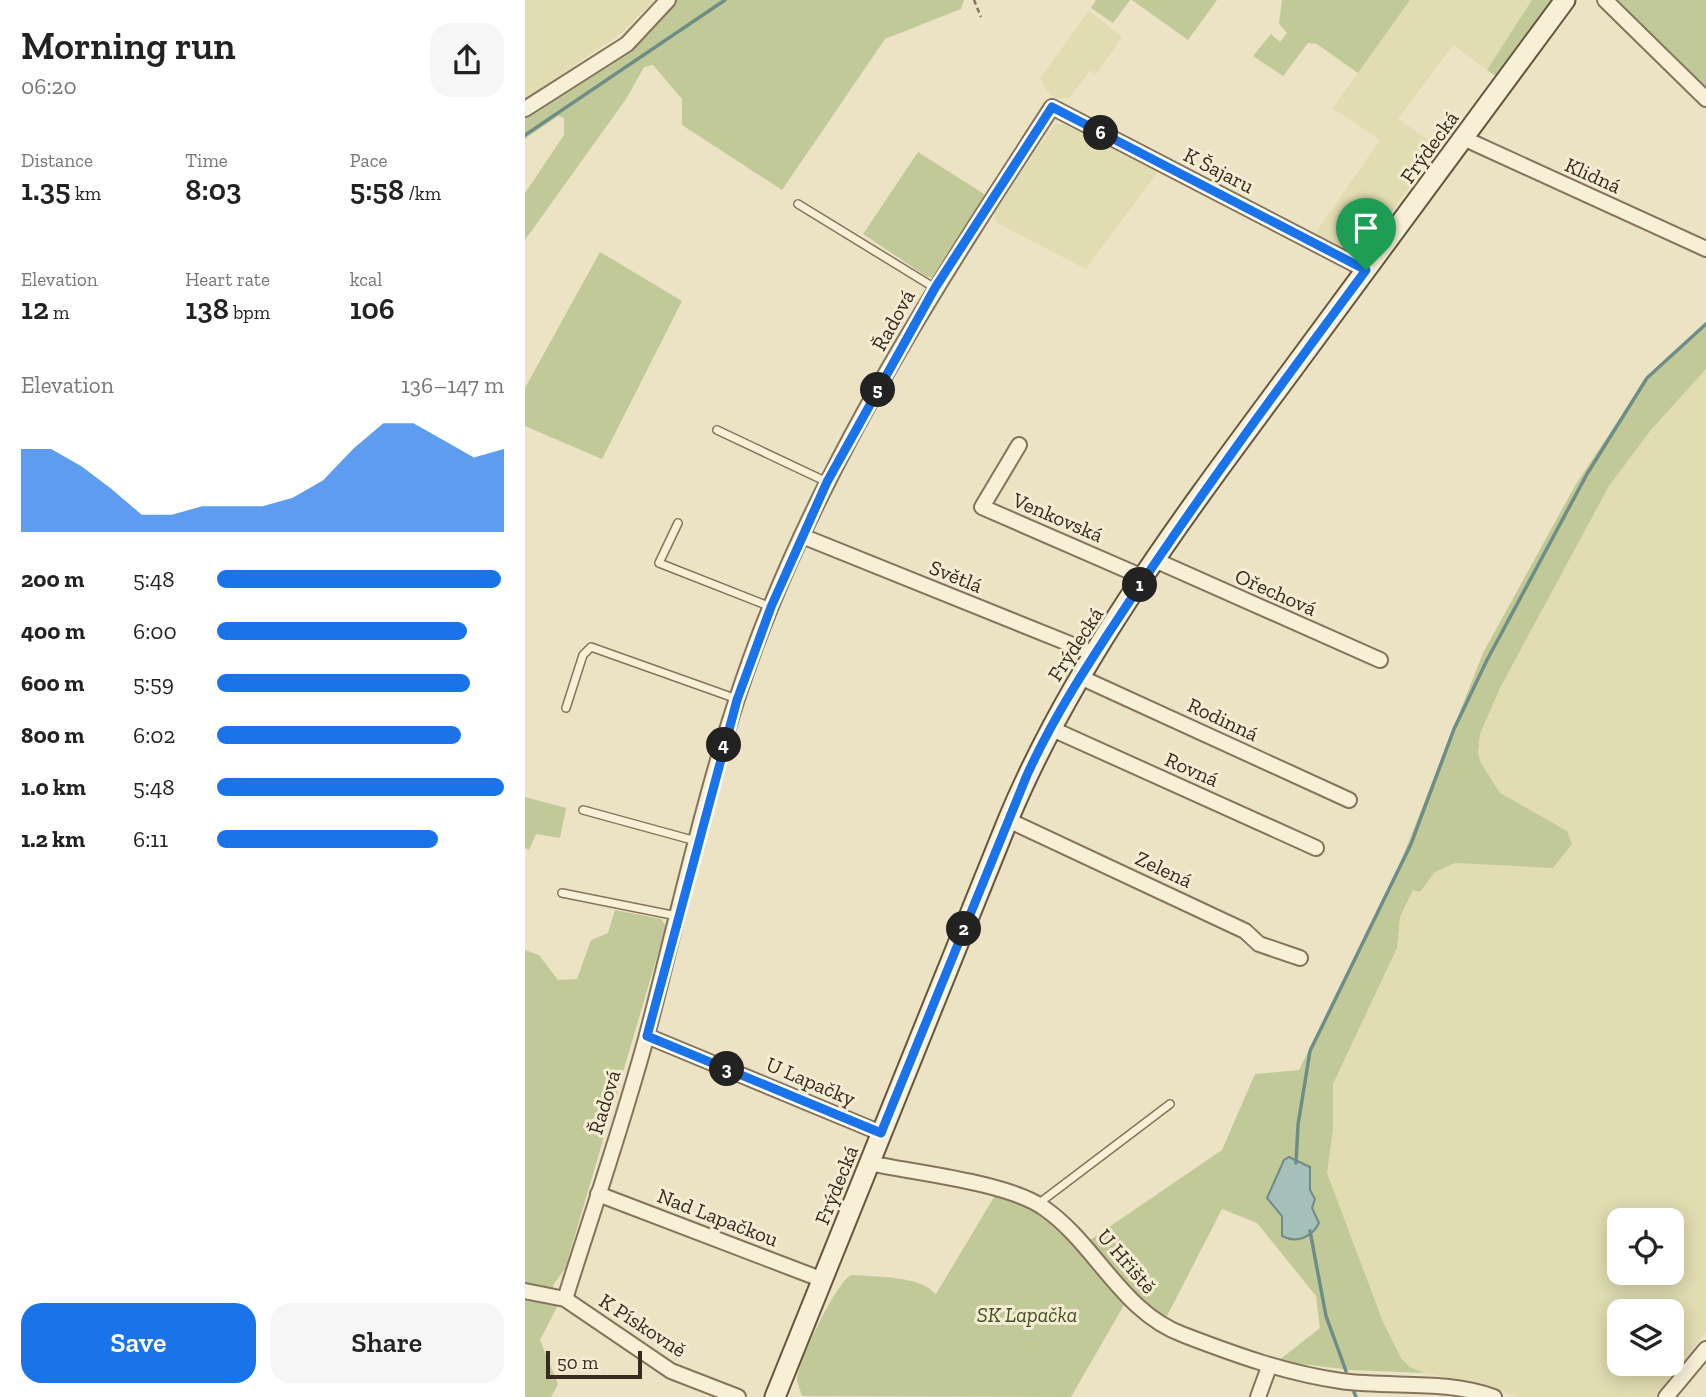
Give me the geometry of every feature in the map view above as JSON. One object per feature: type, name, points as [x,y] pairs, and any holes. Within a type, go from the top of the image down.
[{"type":"main road","name":"Frýdecká","points":[[777,1396],[1008,820],[1050,728],[1095,654],[1221,467],[1565,0]]},
{"type":"street","points":[[525,109],[627,44],[668,0]]},
{"type":"street","points":[[1605,0],[1706,99]]},
{"type":"street","name":"K Šajaru","points":[[1052,107],[1366,270]]},
{"type":"street","name":"Řadová","points":[[565,1298],[647,1036],[697,841],[737,700],[771,607],[827,482],[935,288],[1052,107]]},
{"type":"street","name":"Klidná","points":[[1463,138],[1706,249]]},
{"type":"street","name":"Venkovská","points":[[1019,445],[982,507],[1145,579]]},
{"type":"street","name":"Světlá","points":[[803,536],[1095,654]]},
{"type":"street","name":"Ořechová","points":[[1157,561],[1380,660]]},
{"type":"street","name":"Rodinná","points":[[1080,677],[1349,800]]},
{"type":"street","name":"Rovná","points":[[1050,728],[1316,848]]},
{"type":"street","name":"Zelená","points":[[1008,820],[1245,931],[1259,944],[1300,958]]},
{"type":"street","name":"U Lapačky","points":[[647,1036],[881,1133]]},
{"type":"street","name":"U Hřiště","points":[[869,1163],[986,1187],[1038,1204],[1075,1234],[1135,1305],[1148,1316],[1182,1335],[1269,1367],[1344,1381],[1445,1385],[1494,1397]]},
{"type":"street","name":"Nad Lapačkou","points":[[597,1194],[823,1280]]},
{"type":"street","name":"K Pískovně","points":[[525,1291],[565,1298],[671,1371],[738,1397]]},
{"type":"street","points":[[1666,1397],[1706,1349]]},
{"type":"street","points":[[1258,1397],[1269,1367]]},
{"type":"lane","name":"Řadová","points":[[798,204],[935,288]]},
{"type":"lane","points":[[717,430],[827,482]]},
{"type":"lane","points":[[678,523],[659,563],[771,607]]},
{"type":"lane","points":[[566,708],[583,654],[591,647],[737,700]]},
{"type":"lane","points":[[583,810],[697,841]]},
{"type":"lane","points":[[562,893],[678,916]]},
{"type":"lane","points":[[1038,1204],[1170,1104]]},
{"type":"path","points":[[974,0],[981,17]]},
{"type":"shaded area","points":[[525,0],[654,0],[623,32],[525,99]]},
{"type":"shaded area","points":[[1410,0],[1532,0],[1487,70],[1453,45],[1398,119],[1437,146],[1361,256],[1315,234],[1380,140],[1333,108]]},
{"type":"shaded area","points":[[1089,11],[1122,37],[1096,74],[1090,70],[1069,98],[1054,98],[1044,87],[1041,77]]},
{"type":"shaded area","points":[[1055,124],[1063,124],[1158,171],[1086,269],[997,223],[993,212]]},
{"type":"shaded area","points":[[1706,369],[1706,1332],[1684,1360],[1684,1299],[1607,1299],[1607,1376],[1671,1376],[1654,1397],[1519,1397],[1483,1385],[1415,1371],[1401,1358],[1383,1322],[1327,1173],[1333,1129],[1333,1084],[1397,948],[1400,917],[1413,890],[1420,892],[1435,872],[1455,863],[1553,868],[1572,844],[1500,793],[1481,763],[1478,753],[1480,734],[1500,688],[1609,486],[1650,431]]},
{"type":"green space","points":[[674,0],[964,0],[961,9],[885,39],[782,190],[682,125],[682,99],[653,65],[644,67],[626,99],[525,240],[525,193],[564,135],[564,118],[558,116],[525,139],[525,114]]},
{"type":"green space","points":[[1096,0],[1130,0],[1113,23],[1091,8]]},
{"type":"green space","points":[[1132,0],[1217,0],[1188,40]]},
{"type":"green space","points":[[1282,0],[1410,0],[1358,73],[1317,44],[1308,43],[1283,76],[1253,56],[1271,34],[1280,42],[1287,33],[1279,24]]},
{"type":"green space","points":[[1532,0],[1552,0],[1497,77],[1487,70]]},
{"type":"green space","points":[[1617,0],[1706,0],[1706,91]]},
{"type":"green space","points":[[918,152],[987,196],[933,278],[863,234]]},
{"type":"green space","points":[[600,252],[682,301],[602,459],[525,426],[525,388]]},
{"type":"green space","points":[[1706,323],[1706,369],[1650,431],[1609,486],[1500,688],[1480,734],[1478,753],[1481,763],[1500,793],[1567,831],[1572,844],[1553,868],[1455,863],[1435,872],[1420,892],[1413,890],[1400,917],[1397,948],[1333,1084],[1333,1129],[1327,1173],[1383,1322],[1401,1358],[1410,1367],[1424,1373],[1351,1370],[1278,1361],[1320,1328],[1316,1296],[1257,1223],[1222,1209],[1166,1318],[1141,1300],[1090,1240],[1222,1150],[1255,1074],[1299,1070],[1394,879],[1483,653],[1576,484],[1642,385]]},
{"type":"green space","points":[[525,797],[566,808],[560,838],[536,834],[529,850],[525,848]]},
{"type":"green space","points":[[615,910],[661,919],[666,926],[565,1269],[553,1285],[558,1305],[540,1340],[558,1384],[551,1397],[525,1397],[525,950],[539,955],[558,980],[577,979],[591,940],[608,933]]},
{"type":"green space","name":"SK Lapačka","points":[[997,1192],[1043,1215],[1077,1247],[1124,1305],[1071,1397],[802,1396],[797,1379],[804,1356],[827,1307],[844,1281],[851,1275],[896,1278],[919,1283],[936,1294]]},
{"type":"water","points":[[1289,1157],[1310,1167],[1310,1190],[1315,1199],[1312,1208],[1319,1223],[1308,1235],[1298,1239],[1282,1236],[1282,1216],[1267,1198],[1284,1160]]},
{"type":"waterway","points":[[525,135],[725,0]]},
{"type":"waterway","points":[[1296,1163],[1298,1125],[1310,1051],[1411,844],[1454,729],[1487,660],[1587,474],[1647,378],[1706,324]]},
{"type":"waterway","points":[[1310,1231],[1326,1316],[1346,1371]]},
{"type":"waterway","points":[[1354,1392],[1356,1397]]},
{"type":"route","points":[[1052,107],[1366,270],[1216,475],[1080,677],[1050,728],[1027,775],[881,1133],[647,1036],[697,841],[737,700],[771,607],[827,482],[935,288],[1052,107]]}]
